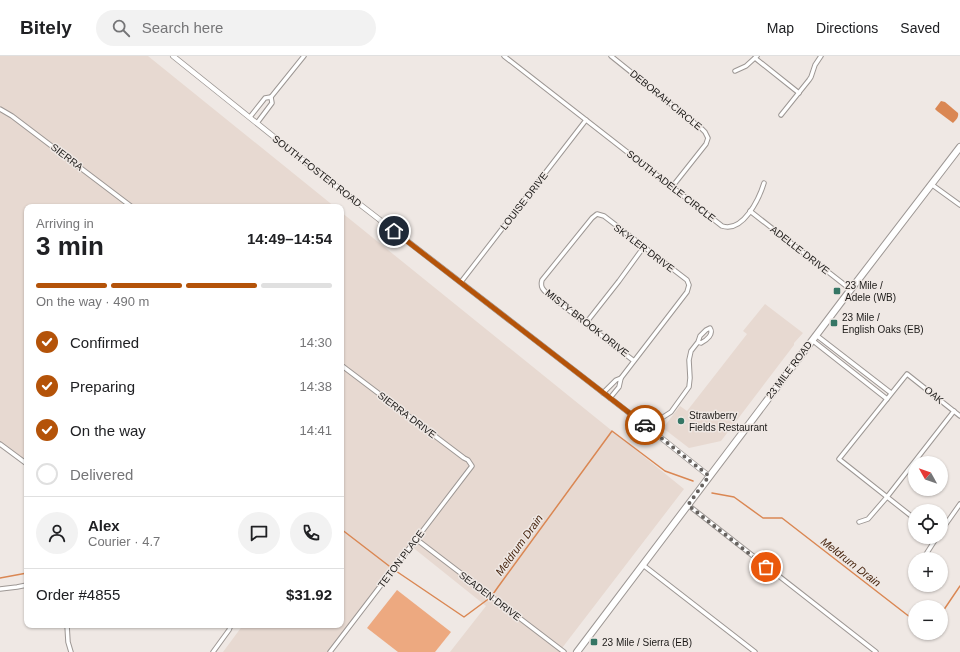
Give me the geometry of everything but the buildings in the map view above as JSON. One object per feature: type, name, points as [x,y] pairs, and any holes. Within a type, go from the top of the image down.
[{"type":"main road","name":"23 MILE ROAD","points":[[577,652],[850,289],[960,147]]},
{"type":"street","name":"SOUTH FOSTER ROAD","points":[[173,56],[309,165],[709,476]]},
{"type":"street","points":[[250,117],[265,98],[271,97],[304,56]]},
{"type":"street","name":"SOUTH ADELE CIRCLE","points":[[504,56],[726,228],[741,222],[760,196],[764,183]]},
{"type":"street","name":"DEBORAH CIRCLE","points":[[610,56],[697,124],[707,135],[708,141],[706,144],[672,187]]},
{"type":"street","points":[[781,115],[811,77],[815,65],[821,56]]},
{"type":"street","points":[[735,71],[742,68],[756,57],[798,93]]},
{"type":"street","points":[[257,123],[272,103],[271,97]]},
{"type":"street","name":"SIERRA","points":[[0,110],[12,116],[128,204]]},
{"type":"street","name":"LOUISE DRIVE","points":[[461,282],[586,120]]},
{"type":"street","points":[[931,184],[960,205]]},
{"type":"street","name":"ADELLE DRIVE","points":[[750,211],[850,289]]},
{"type":"street","name":"SKYLER DRIVE","points":[[541,284],[542,280],[592,218],[597,214],[604,216],[687,280],[689,285],[687,292],[634,361]]},
{"type":"street","points":[[586,323],[644,248]]},
{"type":"street","name":"MISTY BROOK DRIVE","points":[[541,284],[543,289],[548,294],[634,361]]},
{"type":"street","points":[[650,429],[657,421],[671,412],[689,387],[689,367],[692,348],[698,342],[700,336],[710,328],[712,331],[709,337],[704,342],[698,342]]},
{"type":"street","points":[[814,338],[891,393],[839,459],[908,514]]},
{"type":"street","points":[[814,338],[887,398]]},
{"type":"street","points":[[610,398],[619,387],[621,378],[634,361]]},
{"type":"street","name":"SIERRA DRIVE","points":[[344,367],[468,460],[472,466]]},
{"type":"street","name":"OAK","points":[[891,393],[907,374],[960,416]]},
{"type":"street","points":[[604,393],[616,380],[621,378]]},
{"type":"street","points":[[859,522],[868,519],[954,411]]},
{"type":"street","points":[[0,444],[24,462]]},
{"type":"street","name":"TETON PLACE","points":[[330,652],[472,466]]},
{"type":"street","points":[[948,521],[960,504]]},
{"type":"street","points":[[688,505],[876,652]]},
{"type":"street","name":"SEADEN DRIVE","points":[[416,539],[564,652]]},
{"type":"street","points":[[643,565],[755,652]]},
{"type":"street","points":[[0,589],[24,586]]},
{"type":"street","points":[[67,628],[70,652]]},
{"type":"street","points":[[213,652],[230,628]]},
{"type":"shaded area","points":[[0,56],[148,56],[331,204],[24,204],[24,462],[0,445]]},
{"type":"shaded area","points":[[941,101],[945,102],[958,113],[958,117],[953,123],[935,109]]},
{"type":"shaded area","points":[[344,214],[684,489],[559,652],[450,652],[486,606],[411,546],[329,652],[223,652],[241,628],[344,628]]},
{"type":"shaded area","points":[[765,304],[803,333],[721,441],[689,448],[663,428],[680,406],[687,411],[747,334],[743,331]]},
{"type":"shaded area","points":[[397,590],[451,632],[435,652],[398,652],[367,628]]},
{"type":"waterway","name":"Meldrum Drain","points":[[344,531],[393,569],[464,617],[491,597],[612,431],[665,471],[693,481]]},
{"type":"waterway","name":"Meldrum Drain","points":[[712,493],[734,497],[763,518],[782,518],[908,616]]},
{"type":"waterway","name":"Meldrum Drain","points":[[0,578],[24,574]]},
{"type":"waterway","name":"Meldrum Drain","points":[[948,604],[960,586]]},
{"type":"way so far","points":[[645,425],[709,476],[688,505],[766,567]]},
{"type":"place","name":"23 Mile / Adele (WB)","points":[[837,291]]},
{"type":"place","name":"23 Mile / English Oaks (EB)","points":[[834,323]]},
{"type":"place","name":"Strawberry Fields Restaurant","points":[[681,421]]},
{"type":"place","name":"23 Mile / Sierra (EB)","points":[[594,642]]},
{"type":"route","points":[[394,231],[645,425]]}]
